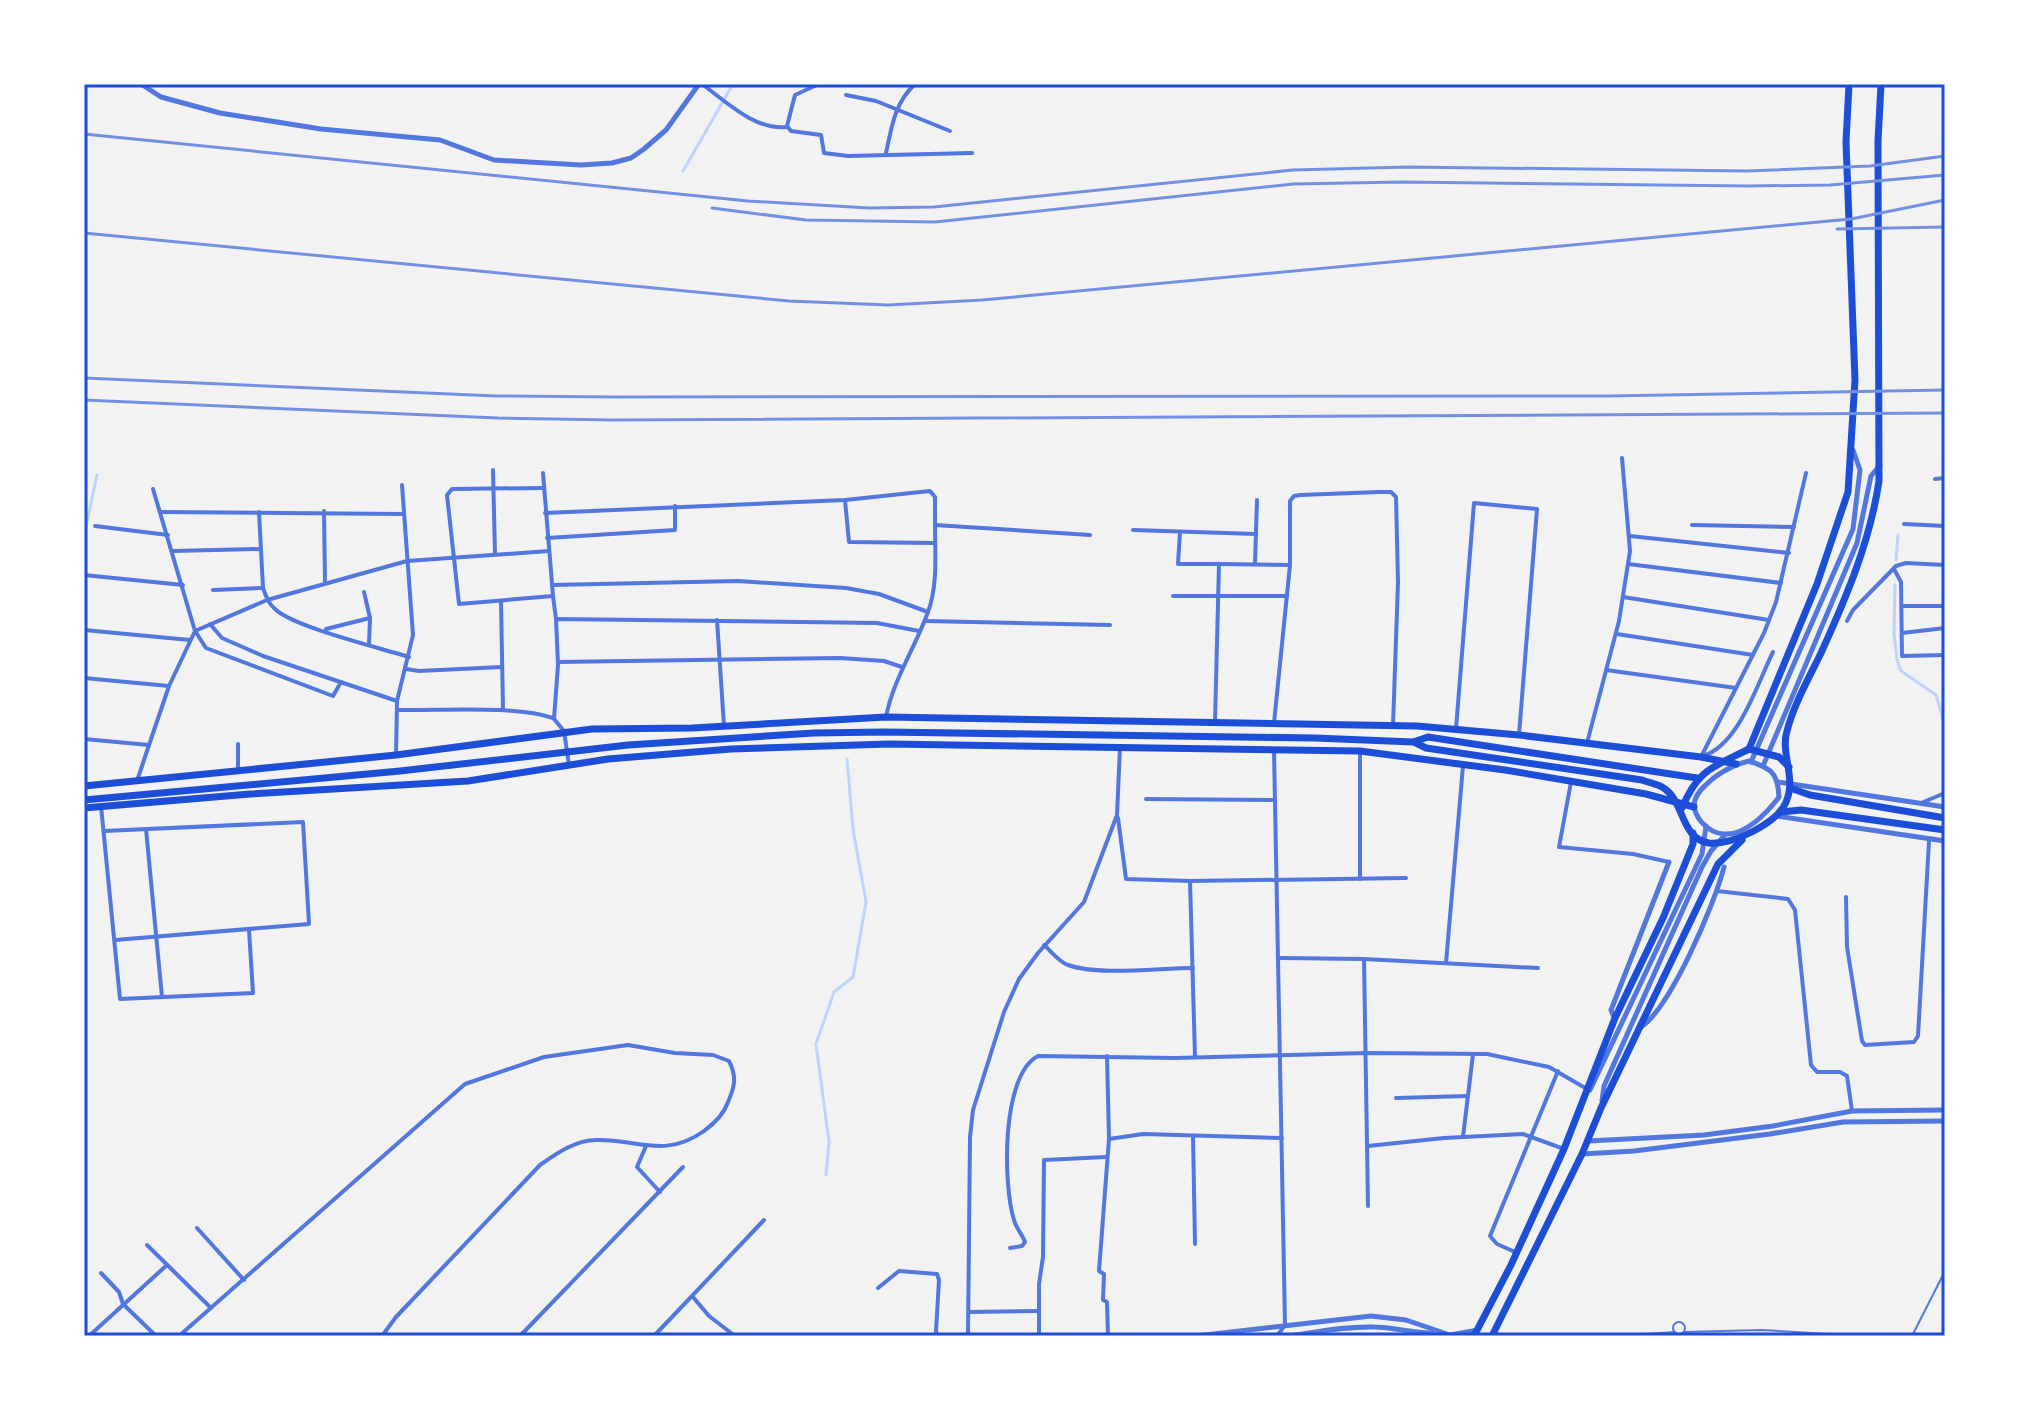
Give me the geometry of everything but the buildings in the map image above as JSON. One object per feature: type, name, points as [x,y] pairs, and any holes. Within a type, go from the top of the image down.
[{"type":"main road","points":[[1749,749],[1840,523],[1848,492],[1855,380],[1846,142],[1849,84]]},
{"type":"main road","points":[[1492,1336],[1582,1154],[1718,864],[1730,849],[1779,812],[1786,803],[1790,788],[1785,736],[1790,719],[1855,574],[1876,506],[1880,464],[1878,141],[1881,84]]},
{"type":"main road","points":[[84,786],[396,755],[564,731],[886,717],[1456,729],[1701,757],[1736,764]]},
{"type":"main road","points":[[84,800],[400,771],[567,751],[759,736],[883,732],[1413,742],[1428,737],[1697,778]]},
{"type":"main road","points":[[1413,742],[1426,748],[1642,780],[1664,788],[1681,811],[1684,823],[1709,843],[1748,836]]},
{"type":"main road","points":[[84,808],[468,781],[569,765],[731,749],[889,744],[1360,751],[1464,763],[1646,794],[1694,807]]},
{"type":"main road","points":[[1681,811],[1697,778],[1749,749],[1779,757],[1789,767]]},
{"type":"main road","points":[[1790,788],[1810,795],[1945,818]]},
{"type":"main road","points":[[1779,812],[1801,810],[1945,830]]},
{"type":"main road","points":[[1476,1333],[1564,1149],[1615,1018],[1663,918],[1693,844],[1693,833]]},
{"type":"street","points":[[141,84],[161,97],[220,113],[321,129],[440,140],[494,160],[581,165],[631,158],[666,130],[700,84],[760,122],[787,127]]},
{"type":"street","points":[[787,127],[795,95],[819,84]]},
{"type":"street","points":[[886,153],[896,110],[902,97],[915,84]]},
{"type":"street","points":[[846,95],[876,101],[950,131]]},
{"type":"street","points":[[787,127],[791,131],[821,135],[822,152],[827,154],[972,153]]},
{"type":"street","points":[[1751,762],[1853,529],[1860,470],[1852,448]]},
{"type":"street","points":[[1586,745],[1616,633],[1628,564],[1630,536],[1622,458]]},
{"type":"street","points":[[1763,766],[1857,543],[1871,476],[1880,464]]},
{"type":"street","points":[[493,470],[495,554]]},
{"type":"street","points":[[543,473],[558,662],[554,719]]},
{"type":"street","points":[[1701,757],[1769,620],[1789,553],[1806,473]]},
{"type":"street","points":[[1935,479],[1945,478]]},
{"type":"street","points":[[396,755],[397,701],[413,635],[402,485]]},
{"type":"street","points":[[543,488],[449,490],[454,558],[459,604],[553,596]]},
{"type":"street","points":[[153,489],[165,512],[168,535],[176,551],[183,585],[206,648],[220,656],[333,696],[340,685]]},
{"type":"street","points":[[545,513],[845,500],[930,491],[935,497],[935,578],[928,612],[902,667],[886,717]]},
{"type":"street","points":[[1274,724],[1290,565],[1288,510],[1294,496],[1379,492],[1395,495],[1398,582],[1393,726]]},
{"type":"street","points":[[845,500],[849,542],[935,543]]},
{"type":"street","points":[[1255,564],[1257,500]]},
{"type":"street","points":[[1456,729],[1474,503],[1486,503],[1537,509],[1519,735]]},
{"type":"street","points":[[547,538],[675,530],[675,506]]},
{"type":"street","points":[[324,511],[325,583]]},
{"type":"street","points":[[165,512],[403,514]]},
{"type":"street","points":[[259,512],[263,588],[267,600],[276,611],[322,630],[409,657]]},
{"type":"street","points":[[1904,524],[1945,526]]},
{"type":"street","points":[[935,525],[1090,535]]},
{"type":"street","points":[[1692,525],[1794,527]]},
{"type":"street","points":[[95,526],[168,535]]},
{"type":"street","points":[[1133,530],[1256,534]]},
{"type":"street","points":[[1180,532],[1178,564],[1290,565]]},
{"type":"street","points":[[1630,536],[1789,553]]},
{"type":"street","points":[[176,551],[260,549]]},
{"type":"street","points":[[137,782],[169,686],[190,640],[198,630],[267,600],[407,561],[549,551]]},
{"type":"street","points":[[1847,621],[1853,610],[1894,569],[1906,563],[1945,565]]},
{"type":"street","points":[[1215,722],[1219,564]]},
{"type":"street","points":[[1628,564],[1781,583]]},
{"type":"street","points":[[1894,569],[1901,582],[1902,656],[1945,655]]},
{"type":"street","points":[[84,575],[183,585]]},
{"type":"street","points":[[552,585],[738,581],[846,588],[879,594],[928,612]]},
{"type":"street","points":[[213,590],[263,588]]},
{"type":"street","points":[[364,592],[370,618],[369,644]]},
{"type":"street","points":[[1173,596],[1287,596]]},
{"type":"street","points":[[1623,597],[1769,620]]},
{"type":"street","points":[[501,601],[503,711]]},
{"type":"street","points":[[1902,606],[1945,606]]},
{"type":"street","points":[[322,630],[370,618]]},
{"type":"street","points":[[556,619],[877,623],[919,631]]},
{"type":"street","points":[[717,620],[724,726]]},
{"type":"street","points":[[924,621],[1110,625]]},
{"type":"street","points":[[209,625],[222,638],[263,656],[340,685],[397,701]]},
{"type":"street","points":[[1902,633],[1945,628]]},
{"type":"street","points":[[84,630],[190,640]]},
{"type":"street","points":[[1616,633],[1753,655]]},
{"type":"street","points":[[1701,757],[1722,746],[1734,734],[1773,652]]},
{"type":"street","points":[[558,662],[840,658],[884,661],[902,667]]},
{"type":"street","points":[[406,669],[502,667]]},
{"type":"street","points":[[1606,670],[1736,688]]},
{"type":"street","points":[[84,678],[169,686]]},
{"type":"street","points":[[396,714],[503,711],[541,714],[554,719],[564,731],[569,765]]},
{"type":"street","points":[[84,739],[149,745]]},
{"type":"street","points":[[238,744],[238,772]]},
{"type":"street","points":[[1120,747],[1117,815],[1126,879],[1277,881],[1406,878]]},
{"type":"street","points":[[1274,750],[1285,1325],[1277,1336]]},
{"type":"street","points":[[1360,751],[1360,879]]},
{"type":"street","points":[[1601,1108],[1604,1086],[1711,851],[1725,835],[1739,831],[1762,817],[1779,797],[1778,782],[1771,771],[1751,762],[1736,764],[1706,784],[1696,797],[1694,807],[1700,821],[1725,835]]},
{"type":"street","points":[[1446,963],[1464,763]]},
{"type":"street","points":[[1571,782],[1559,847],[1633,854],[1669,862],[1622,978],[1611,1010],[1615,1018]]},
{"type":"street","points":[[1778,782],[1945,807]]},
{"type":"street","points":[[1921,803],[1945,793]]},
{"type":"street","points":[[1146,799],[1275,800]]},
{"type":"street","points":[[101,806],[120,999],[253,993],[249,930]]},
{"type":"street","points":[[968,1336],[970,1137],[973,1110],[1019,979],[1044,945],[1084,902],[1117,815]]},
{"type":"street","points":[[1762,817],[1788,816],[1929,841],[1945,841]]},
{"type":"street","points":[[104,831],[303,822],[309,924],[115,940]]},
{"type":"street","points":[[1583,1101],[1595,1082],[1702,854],[1706,826]]},
{"type":"street","points":[[146,829],[162,997]]},
{"type":"street","points":[[1846,897],[1847,947],[1862,1041],[1865,1045],[1914,1042],[1918,1036],[1929,841]]},
{"type":"street","points":[[1640,1027],[1651,1020],[1675,982],[1717,891],[1724,867]]},
{"type":"street","points":[[1190,881],[1195,1057]]},
{"type":"street","points":[[1717,891],[1781,898],[1792,903],[1811,1065],[1817,1072],[1840,1072],[1847,1076],[1852,1111]]},
{"type":"street","points":[[1044,945],[1065,965],[1081,968],[1193,968]]},
{"type":"street","points":[[1279,958],[1538,968]]},
{"type":"street","points":[[1364,959],[1368,1206]]},
{"type":"street","points":[[179,1336],[465,1084],[544,1057],[628,1045],[675,1053],[713,1055],[729,1061],[736,1076],[733,1091],[725,1110],[713,1124],[689,1142],[665,1146],[594,1139],[567,1147],[540,1165],[406,1306],[382,1336]]},
{"type":"street","points":[[1463,1137],[1473,1054]]},
{"type":"street","points":[[1010,1248],[1022,1246],[1025,1242],[1014,1224],[1008,1172],[1008,1123],[1025,1066],[1042,1055],[1487,1054],[1549,1067],[1587,1089]]},
{"type":"street","points":[[1107,1056],[1109,1139],[1099,1271],[1104,1274],[1103,1300],[1107,1302],[1108,1336]]},
{"type":"street","points":[[1516,1252],[1497,1244],[1490,1236],[1558,1071]]},
{"type":"street","points":[[1396,1098],[1468,1096]]},
{"type":"street","points":[[1588,1141],[1704,1135],[1852,1111],[1945,1110]]},
{"type":"street","points":[[1582,1154],[1634,1151],[1843,1122],[1945,1121]]},
{"type":"street","points":[[1109,1139],[1143,1134],[1282,1138]]},
{"type":"street","points":[[1193,1136],[1195,1244]]},
{"type":"street","points":[[1368,1146],[1463,1137],[1529,1136],[1564,1149]]},
{"type":"street","points":[[646,1146],[637,1167],[660,1192]]},
{"type":"street","points":[[1039,1336],[1044,1160],[1106,1157]]},
{"type":"street","points":[[520,1336],[683,1167]]},
{"type":"street","points":[[654,1336],[764,1220]]},
{"type":"street","points":[[197,1228],[244,1280]]},
{"type":"street","points":[[147,1245],[211,1308]]},
{"type":"street","points":[[89,1336],[167,1265]]},
{"type":"street","points":[[878,1288],[899,1271],[937,1274],[938,1336]]},
{"type":"street","points":[[101,1273],[119,1292],[123,1304],[156,1336]]},
{"type":"street","points":[[693,1296],[709,1316],[735,1336]]},
{"type":"street","points":[[969,1312],[1039,1311]]},
{"type":"street","points":[[1196,1336],[1371,1316],[1388,1316],[1450,1335],[1476,1333]]},
{"type":"street","points":[[1289,1336],[1370,1327],[1418,1334],[1437,1332]]},
{"type":"lane","points":[[1912,1336],[1945,1271]]},
{"type":"lane","points":[[1675,1332],[1673,1326],[1679,1322],[1684,1324],[1684,1332]]},
{"type":"lane","points":[[1614,1336],[1762,1330],[1862,1336]]},
{"type":"waterway","points":[[683,171],[733,84]]},
{"type":"waterway","points":[[84,536],[97,475]]},
{"type":"waterway","points":[[1896,560],[1898,535]]},
{"type":"waterway","points":[[1895,585],[1897,660],[1901,671],[1936,695],[1945,726]]},
{"type":"waterway","points":[[826,1175],[829,1142],[816,1044],[834,992],[853,977],[866,902],[853,829],[847,759]]},
{"type":"railway","points":[[84,134],[748,201],[869,208],[934,207],[1293,170],[1408,167],[1747,171],[1870,166],[1945,156]]},
{"type":"railway","points":[[712,208],[806,220],[935,222],[1293,184],[1830,185],[1945,175]]},
{"type":"railway","points":[[84,233],[789,301],[888,305],[982,300],[1851,219],[1945,200]]},
{"type":"railway","points":[[1837,229],[1945,227]]},
{"type":"railway","points":[[84,378],[496,396],[614,397],[1608,396],[1945,390]]},
{"type":"railway","points":[[84,400],[613,420],[1945,413]]}]
